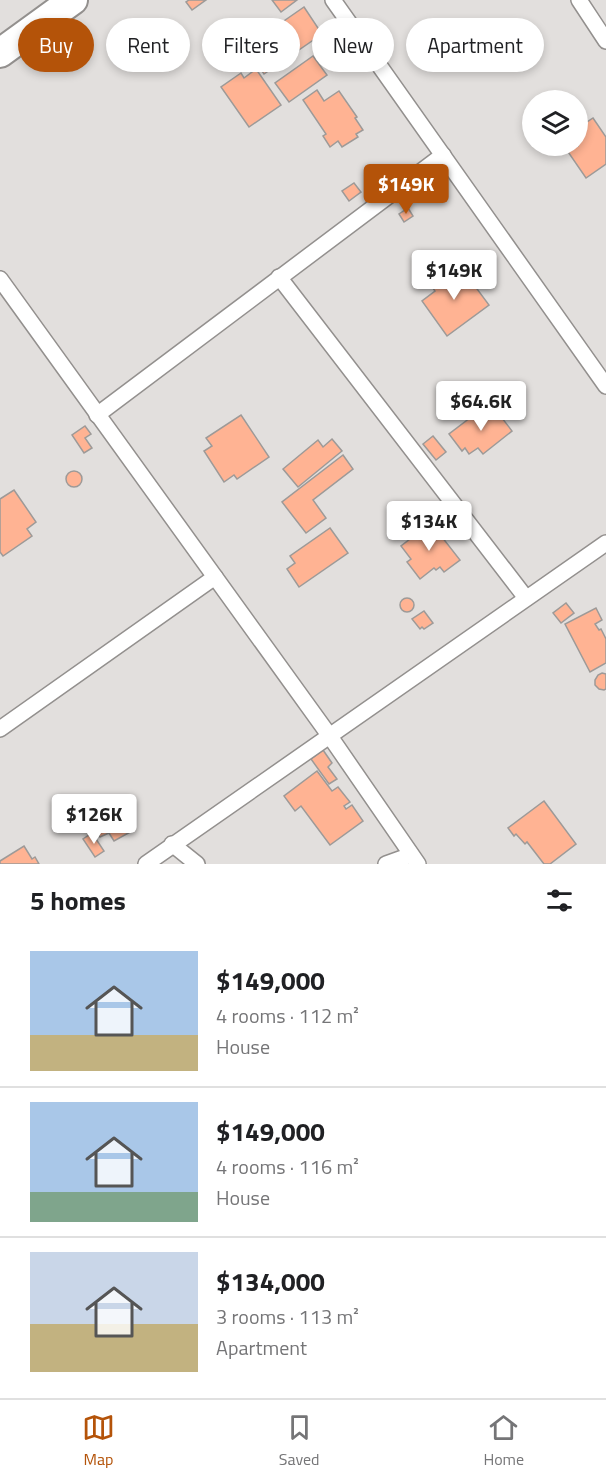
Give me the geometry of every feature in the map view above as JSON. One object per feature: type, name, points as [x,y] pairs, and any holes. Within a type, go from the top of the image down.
[{"type":"highway","points":[[0,53],[73,0]]},
{"type":"street","points":[[333,0],[606,386]]},
{"type":"street","points":[[579,0],[606,41]]},
{"type":"street","points":[[97,415],[443,155]]},
{"type":"street","points":[[279,277],[526,598]]},
{"type":"street","points":[[0,279],[329,735],[415,860],[386,864]]},
{"type":"street","points":[[146,864],[606,543]]},
{"type":"street","points":[[0,729],[215,577]]},
{"type":"street","points":[[172,844],[197,864]]},
{"type":"building","points":[[206,0],[192,10],[186,2]]},
{"type":"building","points":[[272,0],[297,0],[281,12]]},
{"type":"building","points":[[304,7],[312,19],[312,41],[300,49],[300,18],[288,18]]},
{"type":"building","points":[[312,57],[312,72],[325,72],[327,75],[289,102],[275,83],[290,72],[300,72],[300,65]]},
{"type":"building","points":[[252,72],[258,72],[281,105],[249,127],[221,87],[241,73],[244,78]]},
{"type":"building","points":[[317,90],[324,101],[339,91],[363,130],[356,134],[358,137],[342,147],[338,141],[330,147],[323,136],[326,134],[303,100]]},
{"type":"building","points":[[593,118],[606,137],[606,164],[586,178],[571,156],[588,156],[588,121]]},
{"type":"building","points":[[354,183],[361,192],[349,201],[342,191]]},
{"type":"building","points":[[408,208],[413,216],[404,222],[399,214]]},
{"type":"building","points":[[463,270],[489,305],[447,336],[422,301],[435,291],[428,281],[439,274],[441,277],[448,272],[452,278]]},
{"type":"building","points":[[487,405],[496,416],[499,414],[512,431],[483,454],[478,448],[469,454],[465,448],[462,451],[449,434]]},
{"type":"building","points":[[241,415],[269,457],[237,479],[234,475],[224,482],[204,451],[212,446],[206,438]]},
{"type":"building","points":[[85,426],[91,434],[85,438],[92,448],[84,453],[72,435]]},
{"type":"building","points":[[433,436],[446,452],[436,460],[423,444]]},
{"type":"building","points":[[332,439],[342,451],[298,487],[283,469],[318,440],[323,447]]},
{"type":"building","points":[[343,455],[353,469],[313,500],[326,518],[306,533],[282,502]]},
{"type":"building","points":[[74,471],[80,473],[82,479],[80,485],[74,487],[68,485],[66,479],[68,473]]},
{"type":"building","points":[[14,490],[36,522],[27,529],[32,536],[3,556],[0,552],[0,499]]},
{"type":"building","points":[[431,523],[460,560],[444,572],[440,567],[436,570],[434,568],[420,579],[407,562],[411,559],[401,546]]},
{"type":"building","points":[[330,528],[348,553],[299,587],[287,569],[295,563],[290,556]]},
{"type":"building","points":[[404,598],[410,598],[414,605],[410,612],[404,612],[400,608],[400,602]]},
{"type":"building","points":[[566,603],[574,613],[561,623],[553,613]]},
{"type":"building","points":[[596,608],[602,620],[595,624],[599,630],[601,629],[606,639],[606,663],[590,672],[565,624]]},
{"type":"building","points":[[424,611],[433,623],[420,629],[412,619]]},
{"type":"building","points":[[602,673],[606,674],[606,689],[604,690],[595,685],[595,680]]},
{"type":"building","points":[[323,750],[332,763],[328,767],[337,779],[329,784],[311,759]]},
{"type":"building","points":[[317,771],[332,791],[338,787],[350,802],[344,806],[346,809],[352,805],[363,821],[330,845],[301,806],[295,811],[284,796]]},
{"type":"building","points":[[118,799],[134,830],[114,841],[109,833],[100,837],[87,813],[107,800],[109,803]]},
{"type":"building","points":[[544,801],[576,844],[550,864],[544,864],[527,842],[525,844],[516,834],[514,836],[508,828]]},
{"type":"building","points":[[92,833],[104,851],[95,857],[83,839]]},
{"type":"building","points":[[24,846],[32,859],[35,857],[39,864],[0,864],[0,861]]}]
